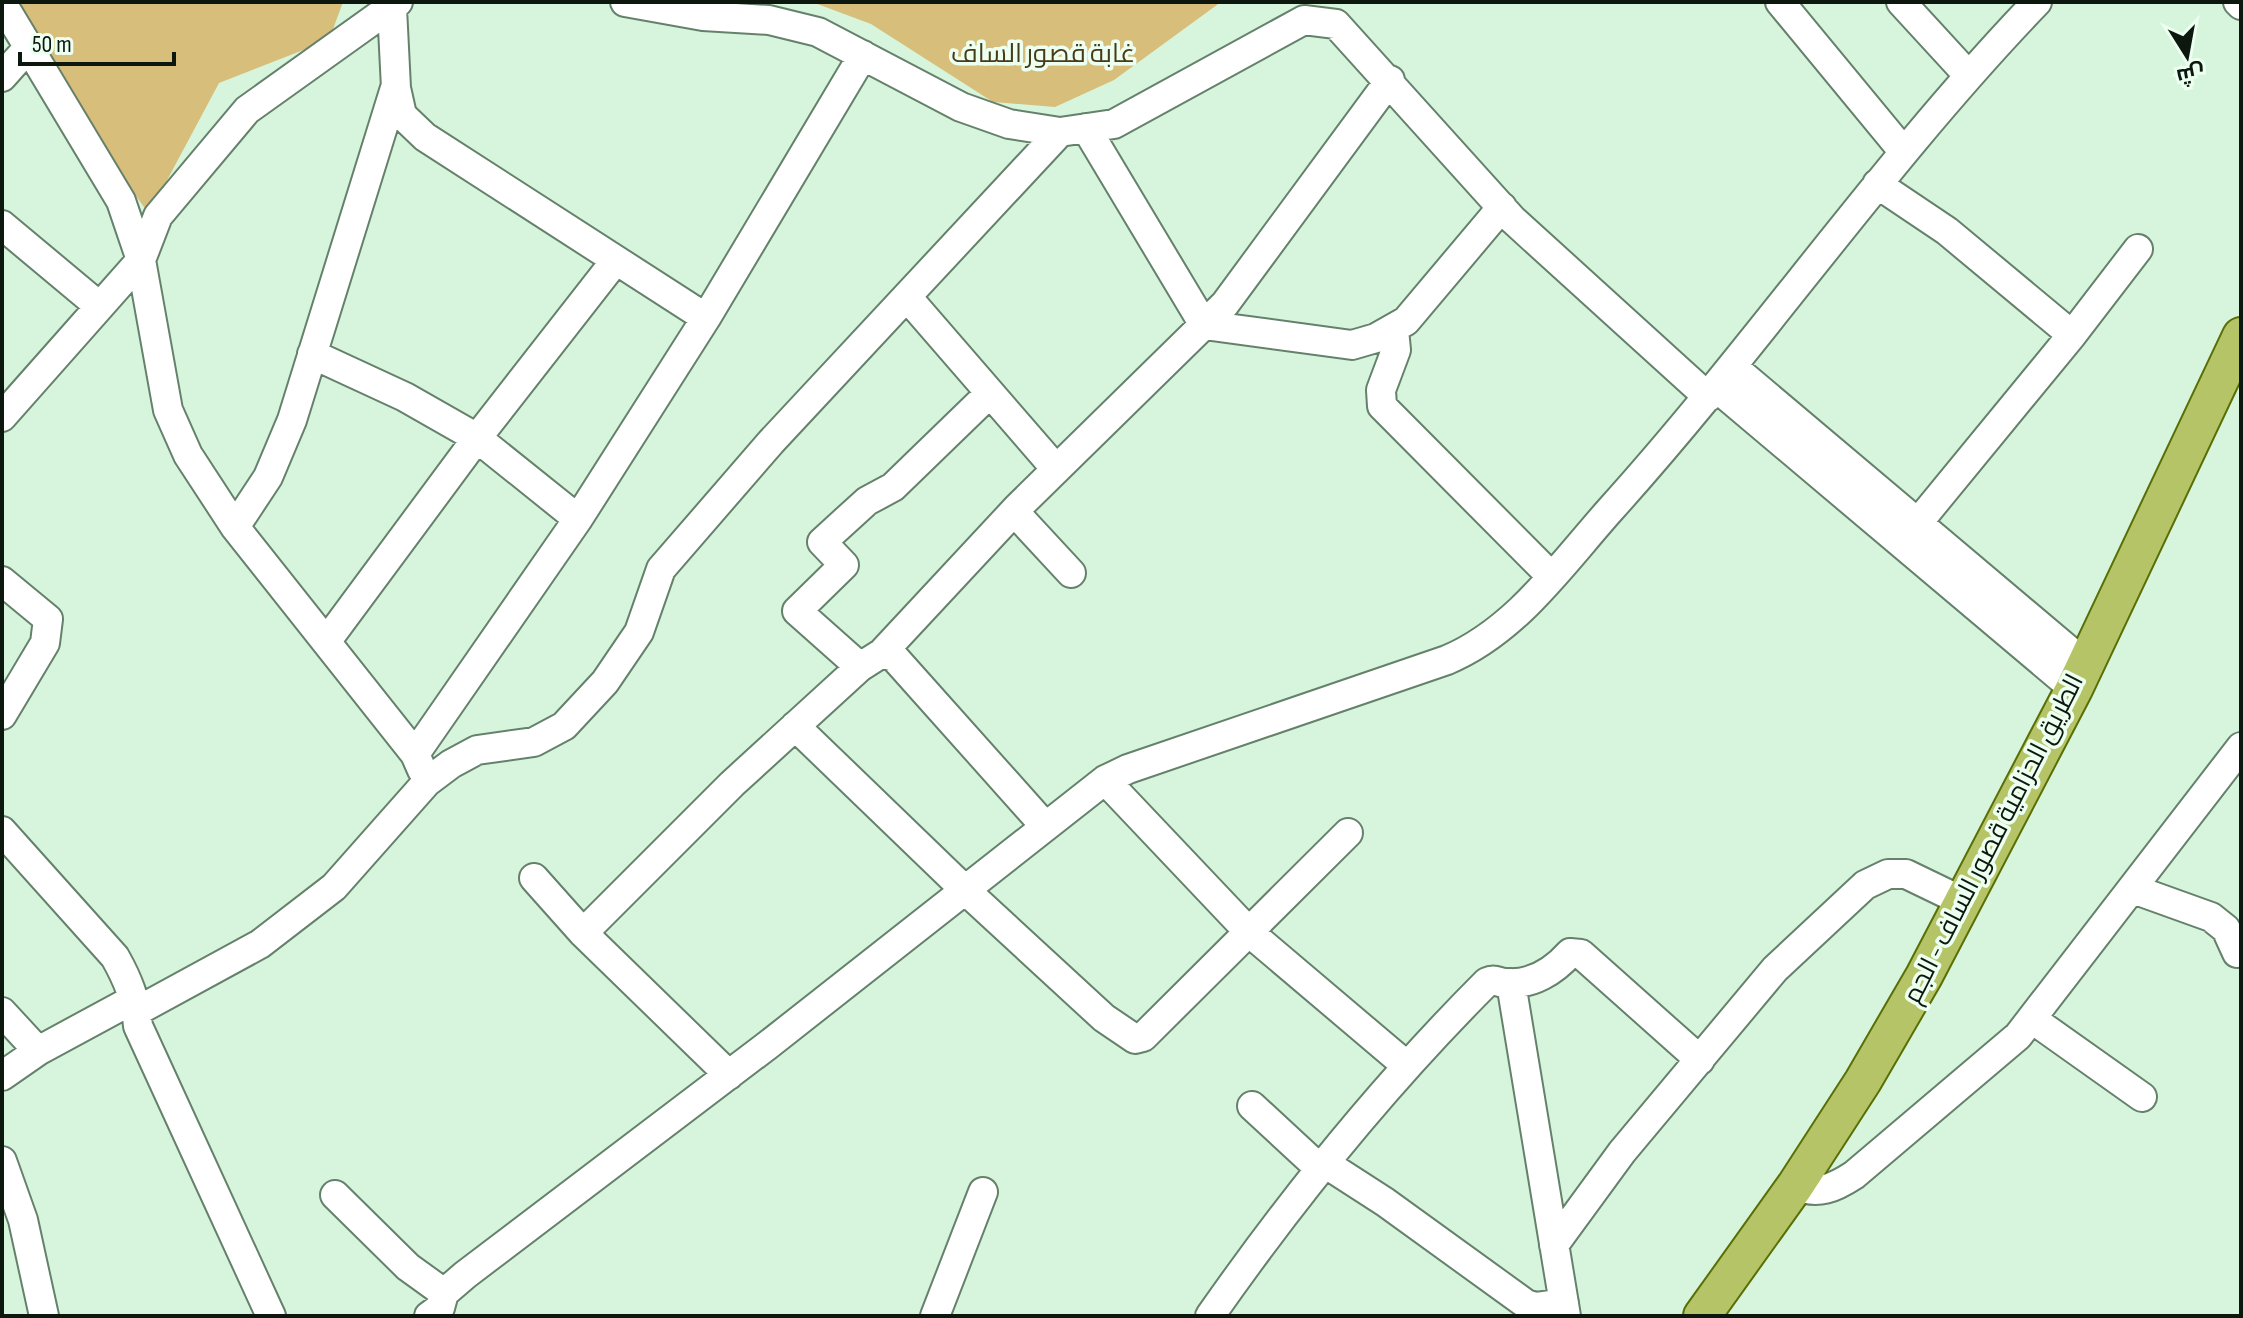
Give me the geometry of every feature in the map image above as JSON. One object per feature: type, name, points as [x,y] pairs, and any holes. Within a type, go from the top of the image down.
[{"type":"main road","name":"الطريق الحزامية قصور الساف - الجم","points":[[1702,1316],[1795,1186],[1896,1028],[1964,902],[2233,374],[2241,336]]},
{"type":"street","points":[[625,2],[703,16],[769,20],[818,32],[961,107],[1009,124],[1073,130],[1114,124],[1314,11],[1336,24],[1390,80],[1502,207],[1719,384],[1910,532],[2079,677]]},
{"type":"street","points":[[1780,2],[1903,151]]},
{"type":"street","points":[[1901,2],[1969,76]]},
{"type":"street","points":[[335,1195],[408,1267],[436,1310],[1044,825],[1105,780],[1464,653],[1498,630],[1551,576],[1719,384],[1903,151],[2037,2]]},
{"type":"street","points":[[2,3],[121,201],[141,260],[168,410],[188,455],[235,527],[415,754],[427,782]]},
{"type":"street","points":[[395,5],[396,88],[402,115],[425,137],[706,318]]},
{"type":"street","points":[[7,404],[141,260],[158,216],[247,110],[395,5]]},
{"type":"street","points":[[2,77],[27,49]]},
{"type":"street","points":[[415,754],[578,519],[706,318],[863,55]]},
{"type":"street","points":[[583,933],[732,784],[871,660],[1017,508],[1225,304],[1390,80]]},
{"type":"street","points":[[235,527],[268,477],[292,420],[396,88]]},
{"type":"street","points":[[2,1076],[38,1051],[260,944],[334,887],[427,782],[477,750],[534,742],[564,726],[605,682],[639,632],[661,569],[771,442],[907,297],[1073,130]]},
{"type":"street","points":[[1073,130],[1204,325],[1352,345],[1394,330],[1406,321],[1502,207]]},
{"type":"street","points":[[1877,184],[1947,231],[2072,335]]},
{"type":"street","points":[[2,225],[99,306]]},
{"type":"street","points":[[1910,532],[2072,335],[2138,249]]},
{"type":"street","points":[[326,642],[477,438],[616,260]]},
{"type":"street","points":[[907,297],[1056,469]]},
{"type":"street","points":[[1394,330],[1396,350],[1381,390],[1382,406],[1551,576]]},
{"type":"street","points":[[312,354],[405,397],[477,438],[578,519]]},
{"type":"street","points":[[990,393],[893,487],[867,501],[822,542],[844,565],[797,611],[871,660],[894,657],[1044,825]]},
{"type":"street","points":[[1017,508],[1018,514],[1071,573]]},
{"type":"street","points":[[2,581],[48,619],[45,643],[2,715]]},
{"type":"street","points":[[795,726],[1104,1018],[1135,1039],[1143,1037],[1348,833]]},
{"type":"street","points":[[1795,1186],[1818,1191],[1833,1188],[1854,1175],[1976,1074],[2032,1019],[2241,747]]},
{"type":"street","points":[[1105,780],[1250,933],[1407,1066]]},
{"type":"street","points":[[2,831],[115,957],[136,1005],[138,1026],[271,1316]]},
{"type":"street","points":[[1554,1245],[1622,1152],[1775,969],[1877,877],[1906,874],[1964,902]]},
{"type":"street","points":[[534,878],[583,933],[729,1075]]},
{"type":"street","points":[[2133,889],[2211,917],[2226,929],[2237,953]]},
{"type":"street","points":[[1210,1316],[1321,1165],[1407,1066],[1487,982],[1494,979],[1511,983],[1542,976],[1570,953],[1581,954],[1700,1060]]},
{"type":"street","points":[[1252,1106],[1321,1165],[1385,1202],[1526,1304],[1565,1309],[1511,983]]},
{"type":"street","points":[[2,1012],[38,1051]]},
{"type":"street","points":[[2032,1019],[2142,1097]]},
{"type":"street","points":[[2,1161],[23,1220],[44,1316]]},
{"type":"street","points":[[935,1316],[983,1192]]},
{"type":"green space","points":[[9,2],[343,2],[329,40],[219,83],[149,214],[77,114]]},
{"type":"green space","name":"غابة قصور الساف","points":[[812,2],[1221,2],[1114,80],[1055,107],[993,102],[871,24]]}]
